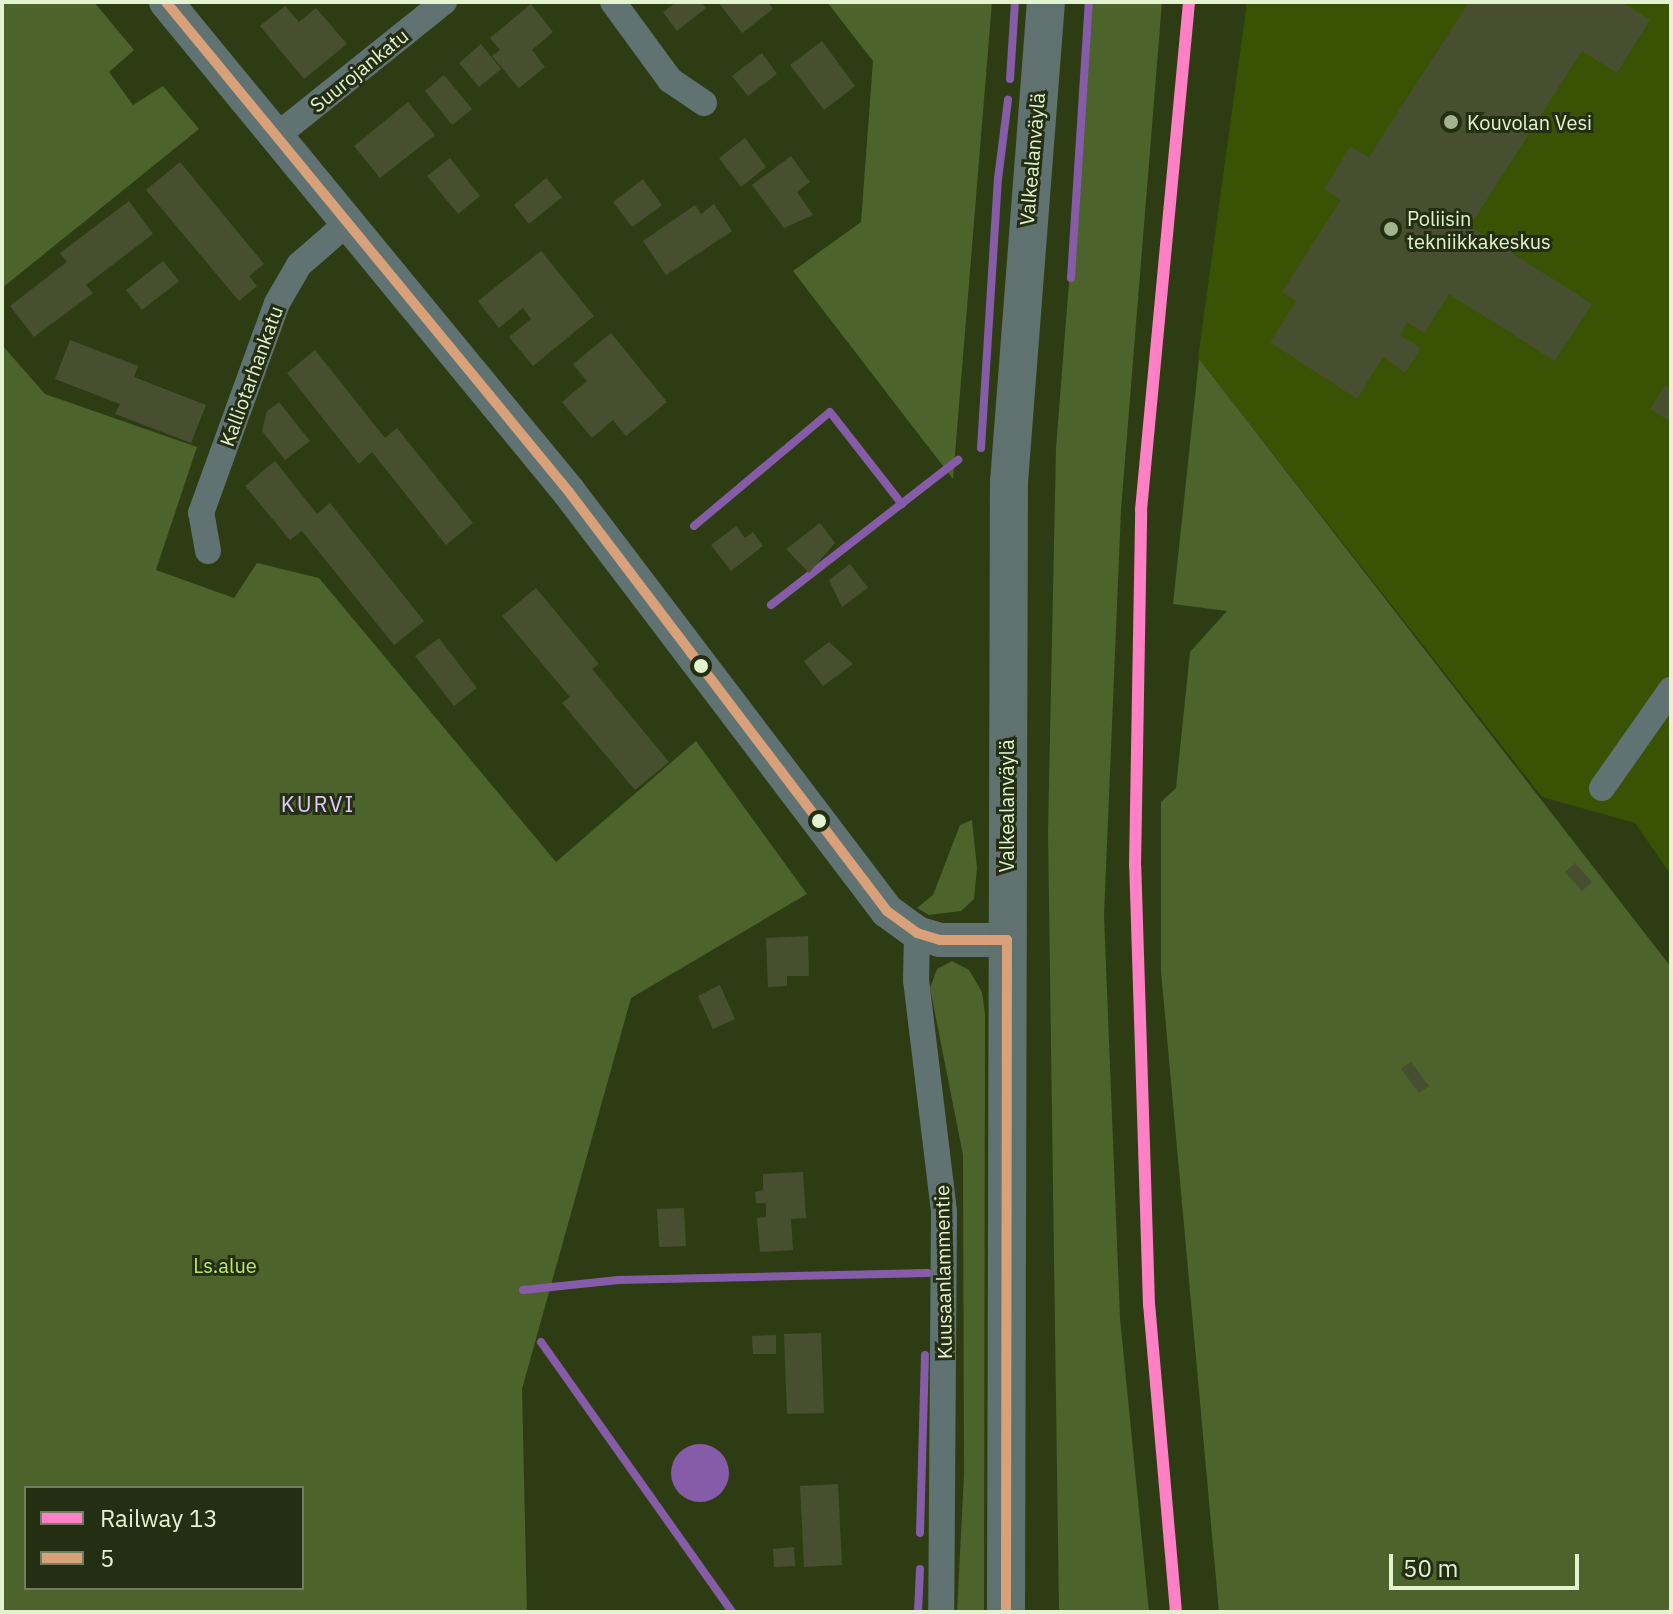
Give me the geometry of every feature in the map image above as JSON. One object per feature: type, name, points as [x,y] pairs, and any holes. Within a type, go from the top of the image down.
[{"type":"main road","name":"Valkealanväylä","points":[[1006,1612],[1009,482],[1046,2]]},
{"type":"street","points":[[166,2],[274,138],[569,492],[887,911],[917,933],[940,940],[1007,940]]},
{"type":"street","name":"Suurojankatu","points":[[274,138],[444,2]]},
{"type":"street","points":[[613,2],[670,80],[704,103]]},
{"type":"street","name":"Kalliotarhankatu","points":[[208,551],[201,513],[277,303],[299,265],[346,224]]},
{"type":"street","points":[[1602,788],[1671,690]]},
{"type":"street","name":"Kuusaanlammentie","points":[[917,933],[916,980],[944,1212],[941,1612]]},
{"type":"shaded area","points":[[1247,2],[1671,2],[1671,875],[1635,823],[1542,797],[1198,358]]},
{"type":"shaded area","points":[[700,1444],[721,1452],[729,1473],[721,1494],[700,1502],[679,1494],[671,1473],[679,1452]]},
{"type":"green space","points":[[2,2],[94,2],[134,50],[109,72],[133,105],[163,86],[199,129],[2,288]]},
{"type":"green space","points":[[827,2],[992,2],[953,479],[793,271],[861,222],[873,61]]},
{"type":"green space","points":[[1091,2],[1162,2],[1121,510],[1104,915],[1120,1318],[1149,1612],[1059,1612],[1048,831],[1056,448]]},
{"type":"green space","name":"Ls.alue","points":[[2,345],[45,394],[197,447],[156,570],[234,598],[257,563],[319,578],[556,862],[696,741],[807,894],[631,998],[522,1389],[527,1612],[2,1612]]},
{"type":"green space","points":[[1199,359],[1671,967],[1671,1612],[1219,1612],[1161,971],[1161,802],[1176,788],[1190,652],[1227,611],[1173,604]]},
{"type":"green space","points":[[972,820],[977,868],[974,899],[961,911],[929,915],[917,908],[933,895],[960,825]]},
{"type":"green space","points":[[952,961],[969,970],[982,992],[985,1014],[984,1612],[957,1612],[964,1475],[963,1155],[930,988],[937,969]]},
{"type":"building","points":[[676,2],[701,2],[706,8],[677,31],[663,12]]},
{"type":"building","points":[[718,2],[768,2],[773,9],[742,33]]},
{"type":"building","points":[[1469,2],[1621,2],[1650,20],[1617,73],[1582,51],[1470,226],[1592,304],[1555,361],[1449,294],[1425,333],[1407,322],[1400,335],[1421,348],[1405,373],[1383,357],[1357,399],[1270,342],[1296,301],[1282,292],[1341,200],[1324,189],[1350,147],[1369,157]]},
{"type":"building","points":[[531,4],[553,32],[532,50],[545,67],[519,88],[492,56],[500,50],[490,38]]},
{"type":"building","points":[[285,6],[299,22],[316,8],[347,44],[304,79],[260,26]]},
{"type":"building","points":[[822,41],[855,86],[824,110],[790,65]]},
{"type":"building","points":[[481,44],[501,69],[479,87],[459,63]]},
{"type":"building","points":[[762,53],[777,74],[748,96],[732,76]]},
{"type":"building","points":[[444,75],[472,109],[452,125],[425,91]]},
{"type":"building","points":[[408,102],[435,135],[380,178],[354,146]]},
{"type":"building","points":[[745,138],[766,167],[741,187],[719,158]]},
{"type":"building","points":[[791,156],[810,182],[797,192],[813,215],[784,228],[752,185]]},
{"type":"building","points":[[450,158],[480,196],[458,214],[427,176]]},
{"type":"building","points":[[180,162],[264,264],[249,276],[257,286],[239,301],[146,190]]},
{"type":"building","points":[[546,178],[562,197],[529,224],[514,205]]},
{"type":"building","points":[[643,179],[662,205],[632,227],[613,202]]},
{"type":"building","points":[[129,201],[153,234],[86,285],[93,293],[34,337],[10,306],[67,262],[60,253]]},
{"type":"building","points":[[714,204],[732,231],[666,275],[643,241],[695,205],[701,214]]},
{"type":"building","points":[[541,251],[594,316],[533,366],[509,337],[531,319],[523,308],[499,328],[478,301]]},
{"type":"building","points":[[163,261],[179,281],[142,310],[126,290]]},
{"type":"building","points":[[611,333],[667,402],[626,436],[613,420],[592,438],[562,402],[587,381],[573,364]]},
{"type":"building","points":[[70,340],[138,366],[134,377],[206,405],[191,443],[115,414],[120,404],[55,379]]},
{"type":"building","points":[[315,350],[385,438],[397,428],[473,523],[446,545],[372,452],[359,464],[287,373]]},
{"type":"building","points":[[1665,385],[1671,389],[1671,422],[1650,409]]},
{"type":"building","points":[[279,402],[310,441],[285,460],[262,431],[267,411]]},
{"type":"building","points":[[275,461],[317,514],[330,503],[424,621],[394,645],[302,531],[290,540],[245,486]]},
{"type":"building","points":[[820,523],[835,543],[809,573],[786,549]]},
{"type":"building","points":[[736,526],[745,538],[753,532],[763,546],[731,571],[711,545]]},
{"type":"building","points":[[850,564],[868,588],[842,607],[829,580]]},
{"type":"building","points":[[536,588],[599,664],[592,669],[669,762],[635,790],[562,703],[570,697],[502,616]]},
{"type":"building","points":[[439,638],[477,688],[454,706],[415,656]]},
{"type":"building","points":[[829,642],[853,664],[823,686],[804,661]]},
{"type":"building","points":[[1575,863],[1592,882],[1582,891],[1565,872]]},
{"type":"building","points":[[808,936],[809,976],[787,976],[787,986],[768,987],[766,938]]},
{"type":"building","points":[[720,985],[735,1019],[713,1029],[698,996]]},
{"type":"building","points":[[1411,1062],[1429,1086],[1419,1093],[1401,1069]]},
{"type":"building","points":[[803,1172],[806,1218],[791,1219],[793,1250],[760,1252],[757,1218],[766,1217],[766,1203],[756,1203],[755,1192],[763,1190],[763,1174]]},
{"type":"building","points":[[684,1208],[686,1246],[659,1247],[657,1209]]},
{"type":"building","points":[[821,1333],[824,1413],[787,1414],[784,1334]]},
{"type":"building","points":[[776,1335],[776,1354],[753,1354],[752,1336]]},
{"type":"building","points":[[838,1484],[842,1565],[804,1567],[800,1486]]},
{"type":"building","points":[[794,1547],[795,1566],[774,1567],[773,1549]]},
{"type":"waterway","points":[[1010,79],[1015,2]]},
{"type":"waterway","points":[[1071,278],[1089,2]]},
{"type":"waterway","points":[[981,448],[998,179],[1008,100]]},
{"type":"waterway","points":[[694,526],[830,412],[902,504]]},
{"type":"waterway","points":[[771,605],[958,460]]},
{"type":"waterway","points":[[523,1290],[618,1280],[928,1273]]},
{"type":"waterway","points":[[541,1342],[732,1612]]},
{"type":"waterway","points":[[920,1533],[925,1355]]},
{"type":"waterway","points":[[918,1612],[920,1569]]},
{"type":"rail line","name":"13","points":[[1176,1612],[1149,1305],[1135,866],[1141,510],[1189,2]]},
{"type":"transit line","name":"5","points":[[166,2],[569,492],[887,911],[917,933],[940,940],[1007,940],[1006,1612]]},
{"type":"place","name":"Kouvolan Vesi","points":[[1451,122]]},
{"type":"place","name":"Poliisin tekniikkakeskus","points":[[1391,229]]},
{"type":"district","name":"KURVI","points":[[318,804]]}]
